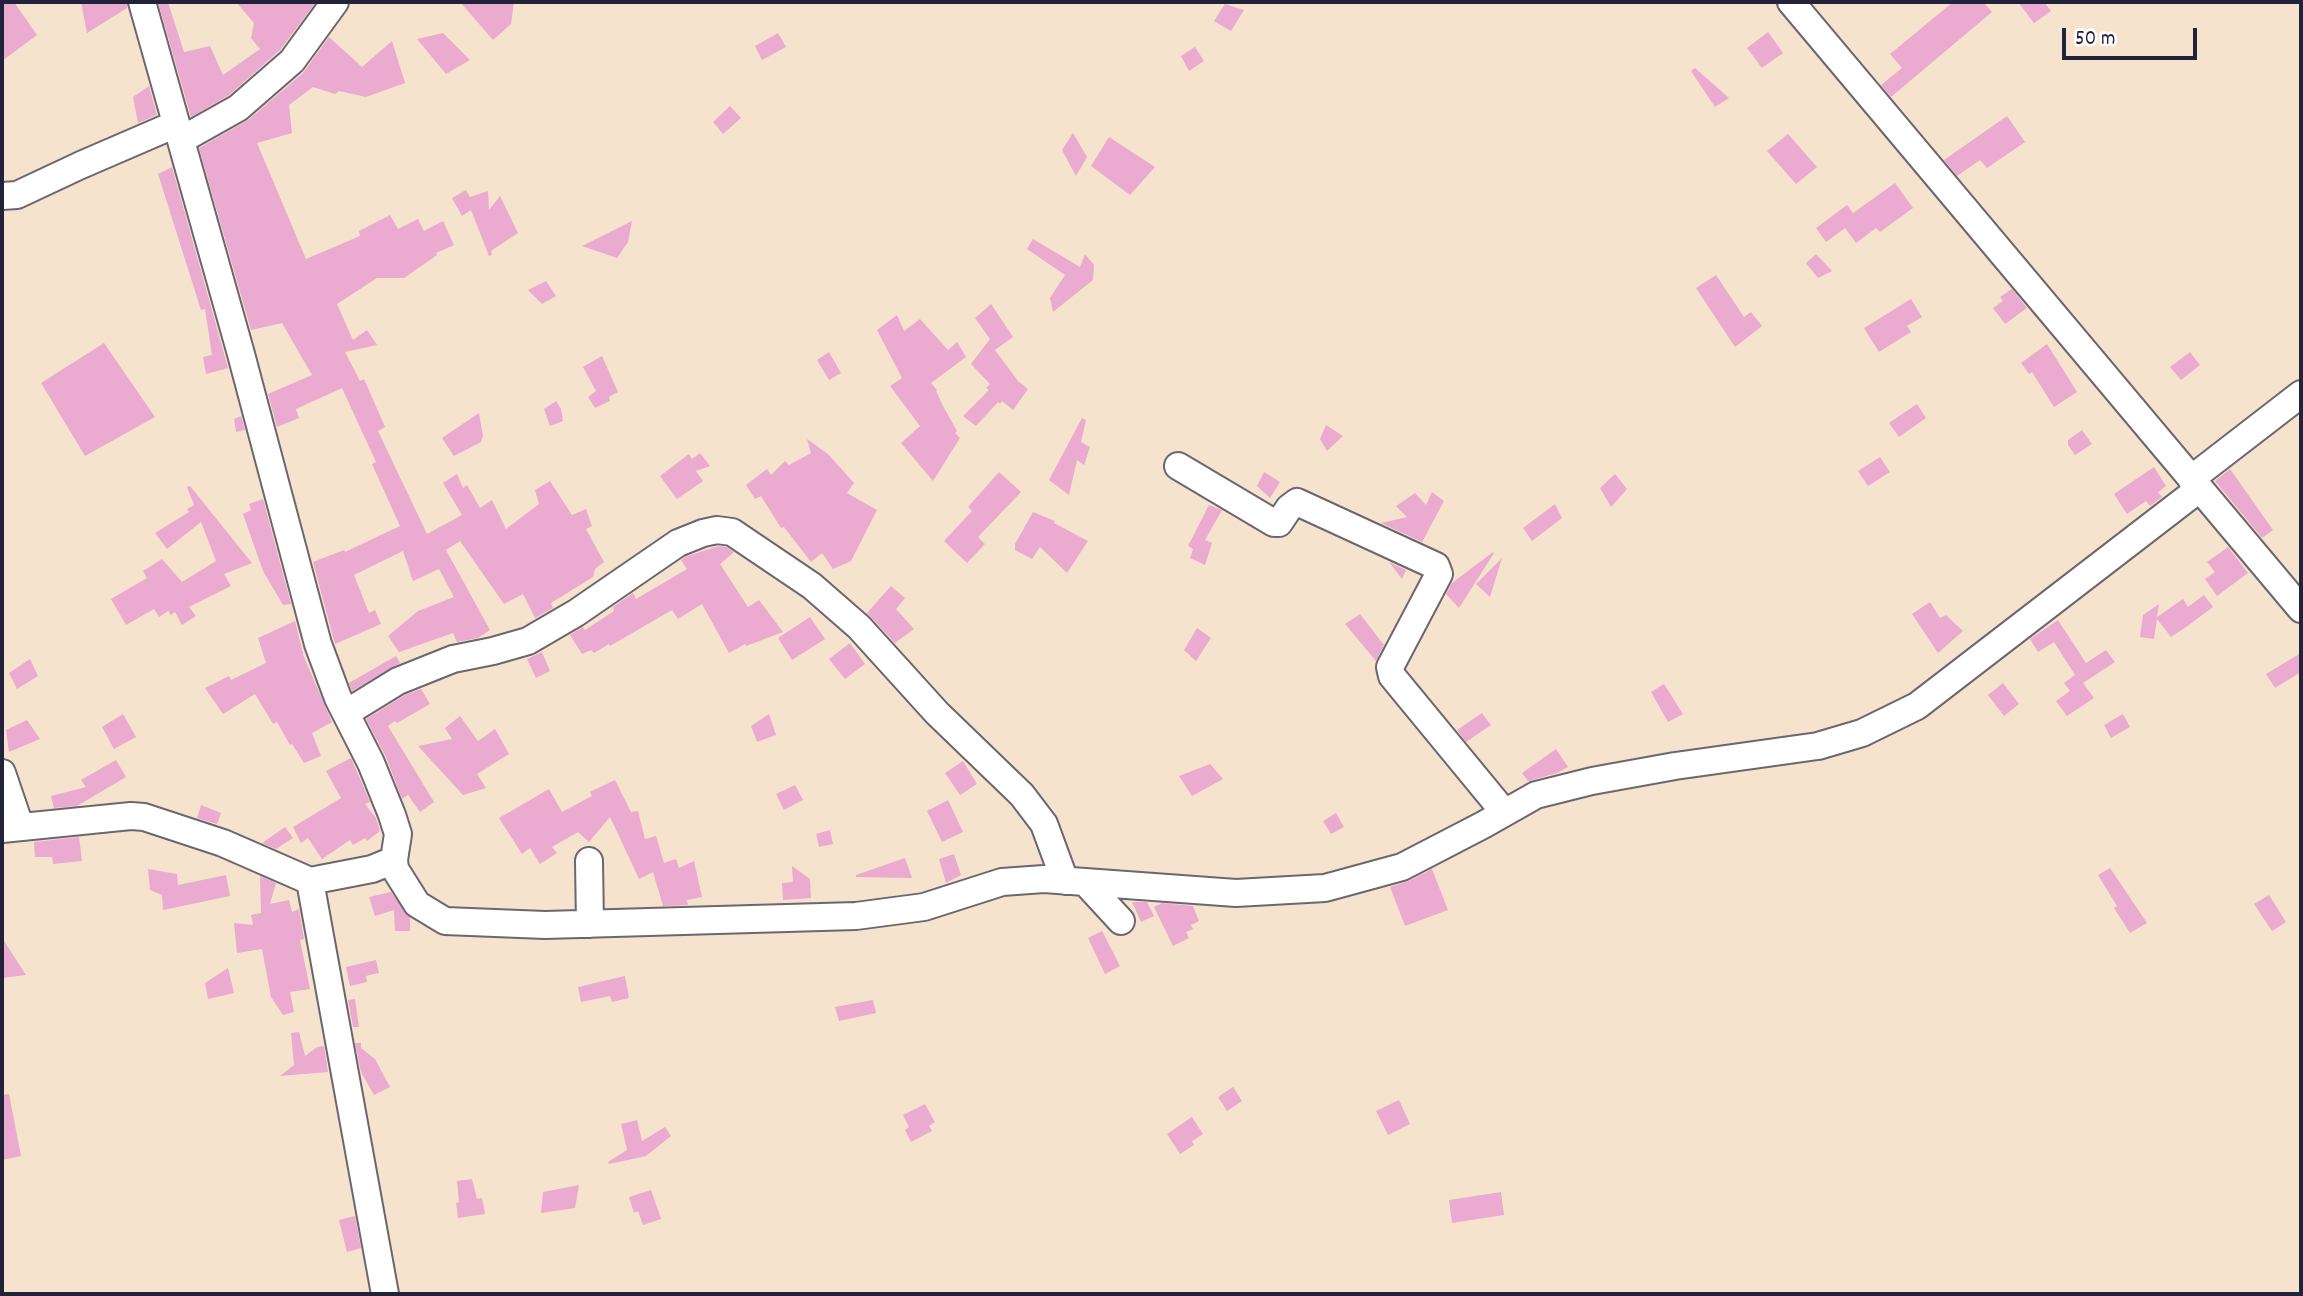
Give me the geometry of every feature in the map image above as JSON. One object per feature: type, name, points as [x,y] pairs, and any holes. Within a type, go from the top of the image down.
[{"type":"street","points":[[142,2],[241,354],[318,644],[393,815],[398,834],[394,860],[396,869],[417,904],[445,921],[545,925],[856,916],[925,907],[1002,882],[1044,878],[1236,893],[1325,888],[1402,867],[1536,795],[1592,781],[1675,766],[1818,746],[1861,733],[1917,706],[2195,484],[2301,394]]},
{"type":"street","points":[[2,197],[18,195],[81,165],[238,108],[292,61],[335,2]]},
{"type":"street","points":[[1791,2],[2301,609]]},
{"type":"street","points":[[1178,466],[1274,523],[1279,523],[1289,508],[1297,502],[1436,566],[1439,574],[1390,667],[1392,676],[1504,812]]},
{"type":"street","points":[[346,713],[398,681],[453,659],[493,652],[528,641],[678,543],[702,533],[718,530],[732,532],[812,586],[859,626],[937,713],[1022,795],[1044,824],[1076,882],[1121,921]]},
{"type":"street","points":[[2,773],[11,827],[144,817],[223,843],[310,881],[372,869],[394,860]]},
{"type":"street","points":[[589,860],[590,924]]},
{"type":"street","points":[[310,881],[385,1294]]},
{"type":"building","points":[[2,2],[14,2],[37,35],[2,61]]},
{"type":"building","points":[[81,2],[127,2],[127,8],[87,33]]},
{"type":"building","points":[[158,2],[168,2],[184,52],[210,46],[223,75],[260,49],[251,38],[254,23],[236,2],[316,2],[280,50],[229,95],[191,117]]},
{"type":"building","points":[[460,2],[514,2],[511,24],[493,40]]},
{"type":"building","points":[[1953,2],[1983,2],[1992,12],[1891,97],[1881,85],[1902,68],[1890,54]]},
{"type":"building","points":[[2018,2],[2044,2],[2051,11],[2034,23]]},
{"type":"building","points":[[1225,4],[1244,10],[1231,31],[1214,21]]},
{"type":"building","points":[[1768,32],[1783,53],[1762,68],[1747,48]]},
{"type":"building","points":[[443,33],[470,60],[446,74],[417,39]]},
{"type":"building","points":[[778,33],[786,47],[762,60],[755,46]]},
{"type":"building","points":[[329,37],[362,67],[392,41],[405,83],[366,97],[339,91],[335,94],[313,87],[289,105],[292,133],[257,143],[306,259],[360,236],[359,231],[390,215],[398,229],[418,219],[424,231],[443,221],[454,245],[436,253],[437,255],[404,278],[377,278],[337,304],[353,340],[367,330],[377,345],[345,352],[360,381],[364,379],[385,427],[378,431],[427,534],[462,515],[443,483],[457,474],[463,488],[467,485],[480,508],[492,500],[506,529],[539,504],[535,490],[550,481],[572,515],[586,509],[592,526],[586,529],[604,562],[595,569],[593,577],[551,603],[553,608],[535,618],[523,594],[504,604],[460,541],[446,550],[490,630],[478,638],[457,642],[453,633],[399,652],[388,636],[418,611],[454,597],[439,569],[413,581],[403,551],[354,575],[369,613],[375,610],[381,624],[335,644],[313,562],[344,550],[345,552],[400,526],[372,464],[376,462],[342,388],[296,409],[299,418],[277,427],[268,394],[312,375],[282,323],[251,330],[199,148],[248,120],[303,73]]},
{"type":"building","points":[[1195,47],[1204,61],[1189,71],[1181,56]]},
{"type":"building","points":[[1695,68],[1729,98],[1715,107],[1691,71]]},
{"type":"building","points":[[149,86],[157,115],[138,123],[133,97]]},
{"type":"building","points":[[730,106],[741,118],[723,134],[713,122]]},
{"type":"building","points":[[2007,116],[2025,142],[1987,168],[1980,160],[1957,176],[1944,160]]},
{"type":"building","points":[[1073,133],[1087,157],[1076,176],[1062,150]]},
{"type":"building","points":[[1788,134],[1817,167],[1796,184],[1767,151]]},
{"type":"building","points":[[1109,137],[1155,167],[1130,195],[1091,166]]},
{"type":"building","points":[[172,167],[228,368],[206,374],[203,357],[212,355],[205,309],[201,310],[158,174]]},
{"type":"building","points":[[1895,183],[1913,208],[1880,232],[1876,228],[1856,243],[1845,228],[1826,242],[1816,228],[1847,205],[1853,213]]},
{"type":"building","points":[[466,190],[470,197],[488,191],[489,210],[500,196],[518,233],[491,251],[492,255],[489,256],[471,210],[462,216],[452,198]]},
{"type":"building","points":[[632,221],[628,242],[617,258],[582,246]]},
{"type":"building","points":[[1033,239],[1080,267],[1085,254],[1094,265],[1093,280],[1053,312],[1050,298],[1065,275],[1027,249]]},
{"type":"building","points":[[1816,254],[1832,271],[1818,278],[1806,263]]},
{"type":"building","points":[[1716,275],[1744,317],[1751,312],[1762,326],[1735,347],[1696,288]]},
{"type":"building","points":[[546,281],[556,296],[542,304],[528,290]]},
{"type":"building","points":[[2012,289],[2027,308],[2005,324],[1993,308],[2003,301],[2000,297]]},
{"type":"building","points":[[1911,299],[1922,317],[1907,326],[1911,332],[1879,352],[1864,328]]},
{"type":"building","points":[[991,304],[1013,337],[995,350],[1018,381],[1028,389],[1013,410],[1002,401],[1000,404],[998,402],[976,426],[963,416],[989,390],[986,388],[990,384],[971,364],[990,339],[975,318]]},
{"type":"building","points":[[897,315],[904,331],[920,319],[948,350],[957,342],[966,357],[931,383],[960,438],[933,481],[901,443],[920,426],[890,386],[902,378],[877,330]]},
{"type":"building","points":[[104,343],[155,417],[85,456],[41,383]]},
{"type":"building","points":[[2047,344],[2077,392],[2054,407],[2032,372],[2029,374],[2021,363]]},
{"type":"building","points":[[829,352],[841,373],[829,380],[817,360]]},
{"type":"building","points":[[2190,352],[2200,365],[2181,380],[2170,367]]},
{"type":"building","points":[[602,356],[618,392],[609,397],[610,401],[595,408],[588,397],[596,391],[583,367]]},
{"type":"building","points":[[556,401],[563,421],[550,426],[544,409]]},
{"type":"building","points":[[1917,404],[1926,418],[1899,437],[1889,423]]},
{"type":"building","points":[[479,413],[483,436],[481,442],[454,456],[442,438]]},
{"type":"building","points":[[241,416],[245,430],[236,432],[234,419]]},
{"type":"building","points":[[1082,418],[1086,420],[1081,442],[1090,447],[1084,465],[1077,460],[1069,495],[1049,480]]},
{"type":"building","points":[[1326,425],[1343,436],[1327,451],[1320,439]]},
{"type":"building","points":[[2082,430],[2092,444],[2075,455],[2068,445],[2068,440]]},
{"type":"building","points":[[807,439],[828,454],[854,483],[847,493],[877,510],[851,561],[833,569],[822,553],[811,562],[784,527],[781,528],[761,496],[755,499],[746,485],[767,469],[771,475],[785,461],[789,465],[811,453]]},
{"type":"building","points":[[700,453],[710,466],[696,471],[703,481],[677,499],[660,476],[689,454],[692,459]]},
{"type":"building","points":[[1880,457],[1890,472],[1868,486],[1858,471]]},
{"type":"building","points":[[2154,467],[2166,486],[2158,492],[2162,497],[2150,506],[2146,501],[2127,514],[2114,494]]},
{"type":"building","points":[[2230,469],[2273,530],[2262,538],[2215,481]]},
{"type":"building","points":[[999,472],[1021,492],[978,537],[985,544],[967,563],[944,541],[972,511],[968,507]]},
{"type":"building","points":[[1264,472],[1280,482],[1270,498],[1257,486]]},
{"type":"building","points":[[1615,474],[1627,489],[1611,507],[1600,488]]},
{"type":"building","points":[[190,486],[252,563],[224,574],[231,586],[189,607],[196,616],[182,625],[175,612],[171,615],[168,611],[159,617],[154,609],[126,625],[111,599],[147,578],[143,571],[162,559],[182,582],[216,561],[201,522],[167,549],[155,533],[189,512],[187,509],[194,505],[187,487]]},
{"type":"building","points":[[1432,492],[1444,501],[1422,542],[1381,523],[1407,517],[1396,506],[1415,493],[1426,505]]},
{"type":"building","points":[[263,499],[291,604],[283,605],[263,571],[243,514],[251,510],[249,504]]},
{"type":"building","points":[[1555,504],[1562,518],[1532,541],[1523,528]]},
{"type":"building","points":[[1209,505],[1222,510],[1205,540],[1212,543],[1205,565],[1190,558],[1193,549],[1188,546]]},
{"type":"building","points":[[1033,512],[1055,521],[1054,523],[1088,541],[1067,573],[1040,547],[1032,559],[1015,550],[1015,544]]},
{"type":"building","points":[[718,546],[734,552],[720,564],[748,607],[759,600],[783,632],[746,646],[745,644],[729,653],[702,604],[678,619],[672,610],[610,646],[609,644],[594,653],[591,650],[582,654],[570,635],[583,627],[585,630],[614,611],[613,607],[633,593],[636,599],[687,569],[681,560],[685,557]]},
{"type":"building","points":[[2228,547],[2248,573],[2217,596],[2205,579],[2215,572],[2207,562]]},
{"type":"building","points":[[1493,552],[1459,608],[1446,594],[1452,583]]},
{"type":"building","points":[[1502,558],[1490,597],[1476,584]]},
{"type":"building","points":[[1389,562],[1406,570],[1402,579]]},
{"type":"building","points":[[891,586],[905,598],[896,609],[914,629],[895,643],[867,613]]},
{"type":"building","points":[[2204,595],[2213,607],[2171,637],[2157,619],[2154,639],[2140,637],[2143,615],[2159,604],[2157,617],[2183,599],[2188,607]]},
{"type":"building","points":[[1930,602],[1940,618],[1946,615],[1963,631],[1938,653],[1912,614]]},
{"type":"building","points":[[1360,614],[1384,645],[1376,661],[1345,624]]},
{"type":"building","points":[[810,617],[825,639],[792,660],[778,638]]},
{"type":"building","points":[[2058,620],[2086,663],[2106,650],[2115,662],[2083,683],[2094,698],[2067,716],[2056,701],[2070,691],[2064,683],[2075,675],[2054,642],[2038,652],[2030,639]]},
{"type":"building","points":[[295,621],[304,657],[332,722],[312,733],[321,756],[304,763],[277,722],[273,724],[255,694],[223,714],[205,688],[229,676],[231,680],[266,663],[258,638]]},
{"type":"building","points":[[1197,628],[1211,638],[1196,661],[1184,650]]},
{"type":"building","points":[[850,643],[865,664],[845,679],[829,659]]},
{"type":"building","points":[[542,652],[550,671],[536,678],[527,659]]},
{"type":"building","points":[[2301,653],[2301,672],[2275,688],[2266,674]]},
{"type":"building","points":[[396,656],[400,663],[352,691],[349,683]]},
{"type":"building","points":[[30,659],[38,676],[17,689],[9,673]]},
{"type":"building","points":[[2003,683],[2019,704],[2004,716],[1988,695]]},
{"type":"building","points":[[1664,684],[1683,714],[1668,722],[1651,692]]},
{"type":"building","points":[[421,689],[430,704],[388,726],[434,802],[420,812],[408,795],[402,799],[386,757],[366,719],[405,695]]},
{"type":"building","points":[[1482,713],[1491,725],[1466,742],[1457,730]]},
{"type":"building","points":[[123,714],[136,737],[114,749],[102,727]]},
{"type":"building","points":[[769,714],[776,735],[757,742],[751,726]]},
{"type":"building","points":[[2123,714],[2130,727],[2111,738],[2104,725]]},
{"type":"building","points":[[460,716],[478,741],[495,729],[509,754],[477,774],[486,788],[463,795],[418,746],[452,739],[445,728]]},
{"type":"building","points":[[27,720],[40,739],[9,752],[6,730]]},
{"type":"building","points":[[1556,749],[1568,767],[1528,781],[1522,773]]},
{"type":"building","points":[[351,758],[370,802],[365,804],[376,818],[380,831],[367,841],[365,838],[353,845],[350,840],[322,859],[308,838],[301,843],[293,827],[341,798],[326,771]]},
{"type":"building","points":[[116,760],[126,777],[77,806],[54,808],[51,796],[86,787],[81,780]]},
{"type":"building","points":[[963,761],[977,784],[960,795],[945,773]]},
{"type":"building","points":[[1210,764],[1223,779],[1192,796],[1179,776]]},
{"type":"building","points":[[615,780],[631,812],[638,811],[645,839],[656,836],[664,863],[676,859],[679,868],[694,861],[702,897],[687,900],[688,905],[663,906],[653,872],[639,879],[610,817],[589,842],[578,832],[552,847],[557,853],[540,864],[530,848],[522,854],[499,818],[549,789],[562,812],[592,796],[590,792]]},
{"type":"building","points":[[795,785],[803,800],[784,810],[776,794]]},
{"type":"building","points":[[948,800],[963,832],[942,842],[927,811]]},
{"type":"building","points":[[201,805],[221,813],[217,824],[197,818]]},
{"type":"building","points":[[1336,813],[1344,827],[1331,834],[1323,821]]},
{"type":"building","points":[[285,827],[293,838],[276,849],[262,843]]},
{"type":"building","points":[[830,830],[833,844],[819,847],[816,834]]},
{"type":"building","points":[[79,837],[82,861],[53,864],[52,857],[35,857],[34,842]]},
{"type":"building","points":[[954,854],[961,875],[946,883],[939,859]]},
{"type":"building","points":[[905,858],[912,878],[856,877],[856,875]]},
{"type":"building","points":[[792,866],[810,879],[811,898],[783,900],[782,883],[793,882]]},
{"type":"building","points":[[2110,868],[2147,923],[2130,933],[2098,875]]},
{"type":"building","points":[[148,869],[177,874],[178,885],[226,875],[230,896],[163,910],[162,895],[150,890]]},
{"type":"building","points":[[1432,869],[1448,910],[1405,926],[1390,887]]},
{"type":"building","points":[[260,876],[276,883],[270,904],[289,900],[292,912],[299,909],[304,939],[300,940],[310,989],[290,992],[294,1012],[283,1015],[271,997],[262,949],[237,953],[234,923],[253,925],[251,915],[261,913]]},
{"type":"building","points":[[391,892],[410,918],[410,931],[395,931],[394,910],[375,916],[369,897]]},
{"type":"building","points":[[2269,895],[2286,922],[2272,931],[2254,904]]},
{"type":"building","points":[[1132,902],[1147,902],[1154,916],[1141,922]]},
{"type":"building","points":[[1162,903],[1193,906],[1199,921],[1191,925],[1193,929],[1186,932],[1189,938],[1173,946],[1154,907]]},
{"type":"building","points":[[1102,931],[1120,966],[1105,974],[1088,938]]},
{"type":"building","points":[[2,938],[26,975],[2,978]]},
{"type":"building","points":[[376,960],[379,973],[366,976],[367,982],[350,986],[346,967]]},
{"type":"building","points":[[228,968],[234,993],[208,999],[205,983]]},
{"type":"building","points":[[625,976],[629,998],[612,1002],[610,996],[581,1002],[578,987]]},
{"type":"building","points":[[355,999],[359,1027],[353,1027],[348,1000]]},
{"type":"building","points":[[873,1000],[876,1013],[839,1021],[835,1007]]},
{"type":"building","points":[[299,1032],[305,1056],[317,1047],[324,1046],[328,1072],[280,1076],[294,1065],[291,1033]]},
{"type":"building","points":[[355,1043],[361,1043],[361,1048],[375,1059],[390,1087],[374,1095],[361,1072]]},
{"type":"building","points":[[1233,1087],[1242,1101],[1227,1111],[1218,1097]]},
{"type":"building","points":[[9,1094],[21,1156],[2,1160],[2,1095]]},
{"type":"building","points":[[1399,1100],[1410,1124],[1388,1135],[1376,1111]]},
{"type":"building","points":[[925,1104],[935,1122],[929,1126],[932,1131],[911,1142],[905,1130],[909,1127],[903,1115]]},
{"type":"building","points":[[1192,1117],[1203,1134],[1192,1141],[1194,1145],[1180,1154],[1167,1134]]},
{"type":"building","points":[[637,1120],[642,1141],[665,1127],[671,1136],[646,1156],[609,1164],[608,1162],[627,1150],[621,1124]]},
{"type":"building","points":[[472,1179],[477,1199],[482,1198],[485,1214],[458,1218],[457,1181]]},
{"type":"building","points":[[579,1185],[575,1208],[541,1213],[543,1192]]},
{"type":"building","points":[[651,1190],[661,1219],[643,1225],[638,1211],[634,1213],[629,1197]]},
{"type":"building","points":[[1501,1192],[1504,1215],[1452,1223],[1449,1200]]},
{"type":"building","points":[[355,1216],[361,1248],[347,1252],[339,1220]]}]
